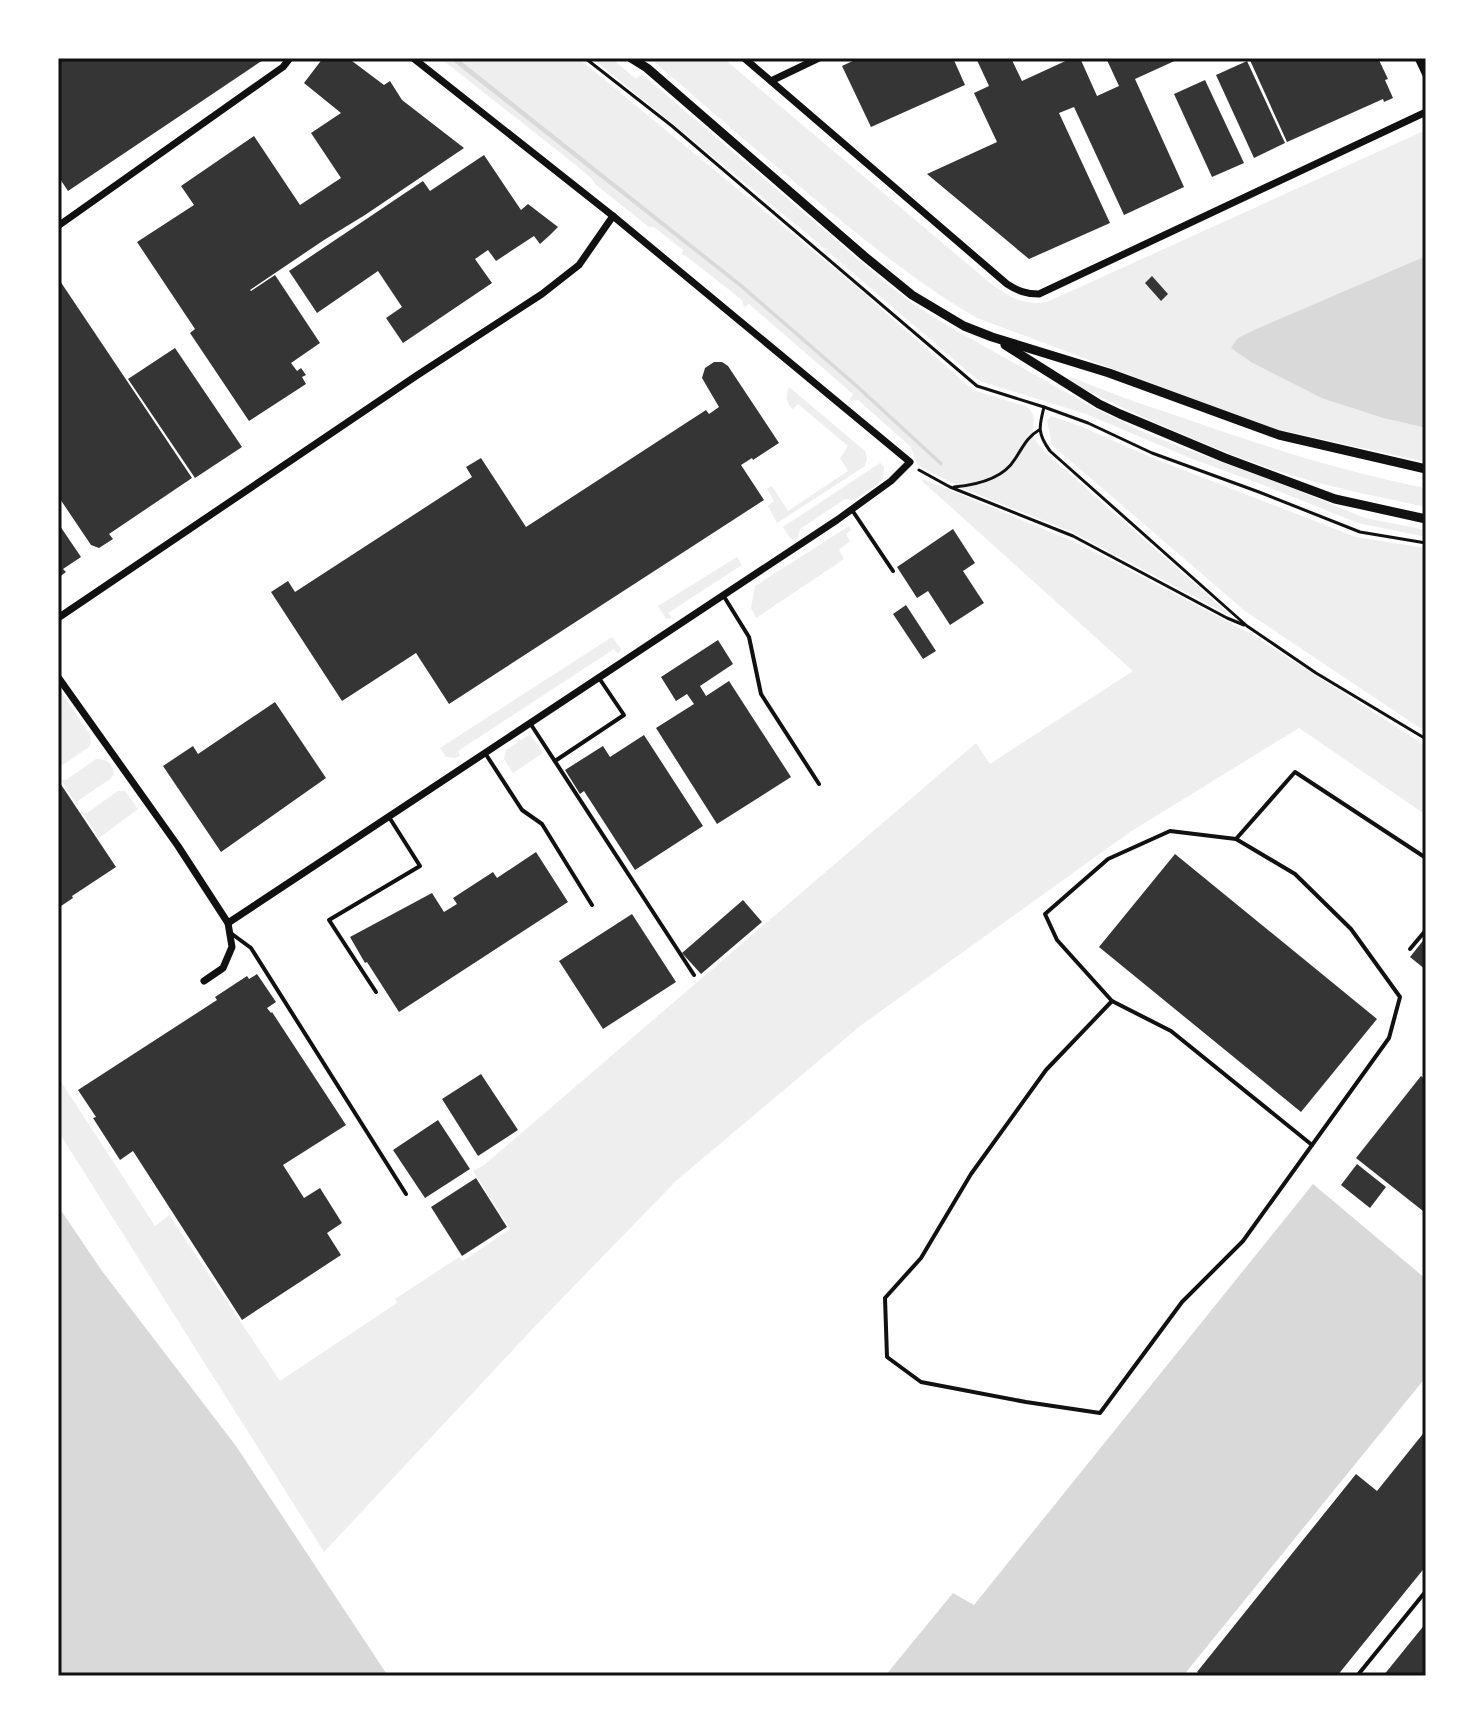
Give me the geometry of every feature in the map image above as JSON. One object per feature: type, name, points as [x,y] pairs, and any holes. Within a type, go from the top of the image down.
[{"type":"street","points":[[58,226],[283,67],[290,58]]},
{"type":"street","points":[[229,928],[389,817],[852,510],[891,481],[910,462],[613,216],[413,58]]},
{"type":"street","points":[[631,58],[647,68],[912,295],[964,326],[1109,373],[1279,435],[1424,469]]},
{"type":"street","points":[[744,58],[1007,284],[1030,294],[1039,294],[1426,112]]},
{"type":"street","points":[[771,81],[819,58]]},
{"type":"street","points":[[1418,58],[1426,75]]},
{"type":"street","points":[[58,618],[542,294],[579,265],[613,216]]},
{"type":"street","points":[[992,337],[1099,404],[1133,420],[1335,499],[1426,519]]},
{"type":"street","points":[[58,677],[178,846],[229,928],[232,947],[223,968],[204,981]]},
{"type":"lane","points":[[852,510],[893,571]]},
{"type":"lane","points":[[723,595],[749,637],[761,694],[819,784]]},
{"type":"lane","points":[[555,761],[624,715],[599,678]]},
{"type":"lane","points":[[530,723],[694,975]]},
{"type":"lane","points":[[485,753],[522,810],[542,824],[592,905]]},
{"type":"lane","points":[[1236,839],[1295,772],[1426,858]]},
{"type":"lane","points":[[376,992],[329,920],[420,866],[389,817]]},
{"type":"lane","points":[[1112,1001],[1046,1070],[971,1174],[921,1258],[885,1298],[887,1357],[921,1382],[1100,1413],[1182,1302],[1243,1241],[1389,1038],[1400,997],[1351,929],[1295,874],[1236,839],[1170,831],[1108,859],[1045,914],[1057,940],[1112,1001],[1171,1031],[1312,1145]]},
{"type":"lane","points":[[229,928],[251,948],[406,1194]]},
{"type":"lane","points":[[1410,949],[1426,930]]},
{"type":"lane","points":[[1357,1676],[1426,1591]]},
{"type":"path","points":[[585,58],[672,126],[977,386],[1088,423],[1152,453],[1360,532],[1426,543]]},
{"type":"path","points":[[1044,407],[1039,429],[1050,451],[1247,626],[1316,673],[1426,739]]},
{"type":"path","points":[[950,487],[980,483],[1009,468],[1023,444],[1039,429]]},
{"type":"path","points":[[910,462],[923,473],[950,487],[1073,536],[1247,626]]},
{"type":"shaded area","points":[[440,58],[578,58],[846,278],[973,390],[1028,407],[1034,417],[1035,439],[1048,455],[1231,616],[1072,532],[964,489],[919,466],[910,446],[858,400],[852,401],[853,394],[749,304],[744,307],[742,300],[682,255],[683,250],[654,227],[649,227]]},
{"type":"shaded area","points":[[449,58],[457,58],[743,285],[857,384],[943,463],[941,466],[741,288]]},
{"type":"shaded area","points":[[592,58],[611,58],[636,79],[642,74],[881,279],[950,327],[1139,430],[1365,518],[1426,530],[1426,537],[1358,523],[1086,414],[979,381],[811,237]]},
{"type":"shaded area","points":[[650,58],[723,58],[989,282],[1009,296],[1030,303],[1047,302],[1426,130],[1426,256],[1256,329],[1324,399],[1426,428],[1426,462],[1271,428],[977,318],[917,279],[860,236]]},
{"type":"shaded area","points":[[1426,256],[1426,428],[1324,399],[1251,362],[1231,348],[1238,338],[1256,329]]},
{"type":"shaded area","points":[[1071,377],[1279,450],[1366,475],[1426,488],[1426,507],[1316,482],[1241,458],[1069,382]]},
{"type":"shaded area","points":[[789,387],[865,451],[867,459],[865,466],[777,523],[768,506],[774,501],[767,489],[772,486],[788,511],[848,471],[840,458],[848,446],[798,404],[793,409],[790,406],[787,399]]},
{"type":"shaded area","points":[[1051,416],[1356,537],[1426,548],[1426,732],[1245,611],[1052,445],[1047,420]]},
{"type":"shaded area","points":[[880,463],[884,466],[883,479],[877,485],[854,500],[845,499],[800,529],[794,540],[790,538],[783,527]]},
{"type":"shaded area","points":[[923,479],[1077,543],[1253,635],[1426,746],[1426,815],[1299,728],[1130,832],[860,1026],[677,1180],[324,1552],[58,1131],[58,1077],[155,1226],[169,1215],[280,1381],[397,1303],[395,1299],[459,1257],[463,1261],[510,1229],[473,1171],[484,1165],[976,743],[990,764],[1133,671]]},
{"type":"shaded area","points":[[849,526],[851,530],[846,534],[850,541],[839,550],[844,559],[756,618],[751,608],[755,586]]},
{"type":"shaded area","points":[[737,557],[742,565],[668,613],[672,618],[666,619],[658,606]]},
{"type":"shaded area","points":[[612,637],[621,649],[618,654],[614,649],[458,751],[460,756],[446,757],[440,748]]},
{"type":"shaded area","points":[[58,687],[90,735],[91,743],[58,768]]},
{"type":"shaded area","points":[[530,734],[543,753],[513,773],[504,759],[506,750]]},
{"type":"shaded area","points":[[96,759],[108,762],[114,774],[79,800],[77,806],[61,780],[66,780]]},
{"type":"shaded area","points":[[118,791],[125,791],[138,809],[99,838],[82,813],[87,813]]},
{"type":"shaded area","points":[[1313,1184],[1426,1279],[1426,1377],[1183,1676],[885,1676],[953,1593],[974,1605]]},
{"type":"shaded area","points":[[58,1206],[102,1271],[236,1446],[388,1676],[58,1676]]},
{"type":"building","points":[[58,58],[263,60],[68,191],[58,176]]},
{"type":"building","points":[[323,58],[346,61],[348,58],[384,85],[390,81],[402,100],[464,148],[250,290],[275,275],[320,343],[291,363],[297,371],[301,368],[306,375],[302,377],[306,384],[249,421],[190,333],[195,329],[137,242],[194,205],[181,186],[254,136],[300,205],[341,178],[311,133],[341,113],[304,83]]},
{"type":"building","points":[[859,58],[953,58],[965,85],[871,127],[842,66]]},
{"type":"building","points":[[976,58],[1011,58],[1022,81],[1072,58],[1080,58],[1097,96],[1119,86],[1106,58],[1181,58],[1135,79],[1184,187],[1124,215],[1074,107],[1059,113],[1110,223],[1029,259],[927,174],[997,142],[974,93],[989,86]]},
{"type":"building","points":[[1249,58],[1378,58],[1393,98],[1384,102],[1383,99],[1287,142]]},
{"type":"building","points":[[1247,61],[1285,143],[1254,158],[1216,75]]},
{"type":"building","points":[[1205,80],[1244,163],[1212,177],[1174,94]]},
{"type":"building","points":[[484,155],[521,210],[528,204],[558,227],[550,235],[540,244],[534,236],[496,261],[488,250],[475,259],[492,283],[403,343],[386,318],[402,307],[378,271],[317,313],[289,271],[423,181],[430,191]]},
{"type":"building","points":[[1152,276],[1168,294],[1161,301],[1145,283]]},
{"type":"building","points":[[58,278],[192,478],[109,534],[113,539],[99,548],[91,545],[58,496]]},
{"type":"building","points":[[175,348],[242,447],[195,478],[128,379]]},
{"type":"building","points":[[714,362],[728,366],[779,443],[741,465],[764,500],[449,704],[416,653],[342,701],[271,592],[288,581],[295,592],[472,477],[466,467],[481,458],[526,527],[706,410],[709,414],[719,407],[702,378],[705,368]]},
{"type":"building","points":[[58,523],[81,557],[63,569],[66,572],[58,578]]},
{"type":"building","points":[[953,529],[975,563],[963,571],[984,603],[950,625],[928,591],[917,598],[897,567]]},
{"type":"building","points":[[906,605],[936,651],[923,659],[893,614]]},
{"type":"building","points":[[718,640],[733,664],[700,686],[706,696],[729,681],[791,777],[717,824],[656,728],[694,704],[687,694],[676,701],[661,677]]},
{"type":"building","points":[[275,702],[326,778],[221,852],[163,766],[193,746],[198,754]]},
{"type":"building","points":[[644,735],[703,826],[635,870],[584,791],[580,794],[565,770],[603,746],[610,757]]},
{"type":"building","points":[[58,780],[116,867],[58,908]]},
{"type":"building","points":[[536,852],[568,902],[399,1012],[350,937],[432,893],[444,912],[457,904],[453,898],[493,872],[497,878]]},
{"type":"building","points":[[1175,854],[1377,1019],[1301,1112],[1099,947]]},
{"type":"building","points":[[743,900],[762,922],[701,974],[682,953]]},
{"type":"building","points":[[632,914],[676,982],[603,1029],[559,961]]},
{"type":"building","points":[[1426,937],[1426,970],[1410,957]]},
{"type":"building","points":[[257,974],[276,1002],[267,1008],[346,1125],[283,1165],[304,1198],[320,1188],[342,1223],[327,1233],[341,1255],[242,1320],[133,1151],[120,1160],[78,1090],[217,1000],[215,997],[247,976],[249,979]]},
{"type":"building","points":[[481,1074],[518,1130],[478,1156],[442,1099]]},
{"type":"building","points":[[1421,1076],[1426,1080],[1426,1207],[1423,1211],[1356,1158]]},
{"type":"building","points":[[438,1120],[470,1169],[425,1198],[393,1150]]},
{"type":"building","points":[[1357,1164],[1386,1187],[1370,1208],[1341,1185]]},
{"type":"building","points":[[476,1178],[507,1227],[462,1256],[431,1207]]},
{"type":"building","points":[[1426,1430],[1426,1566],[1337,1676],[1202,1676],[1197,1672],[1356,1474],[1377,1491]]},
{"type":"building","points":[[1426,1623],[1426,1676],[1383,1676]]}]
